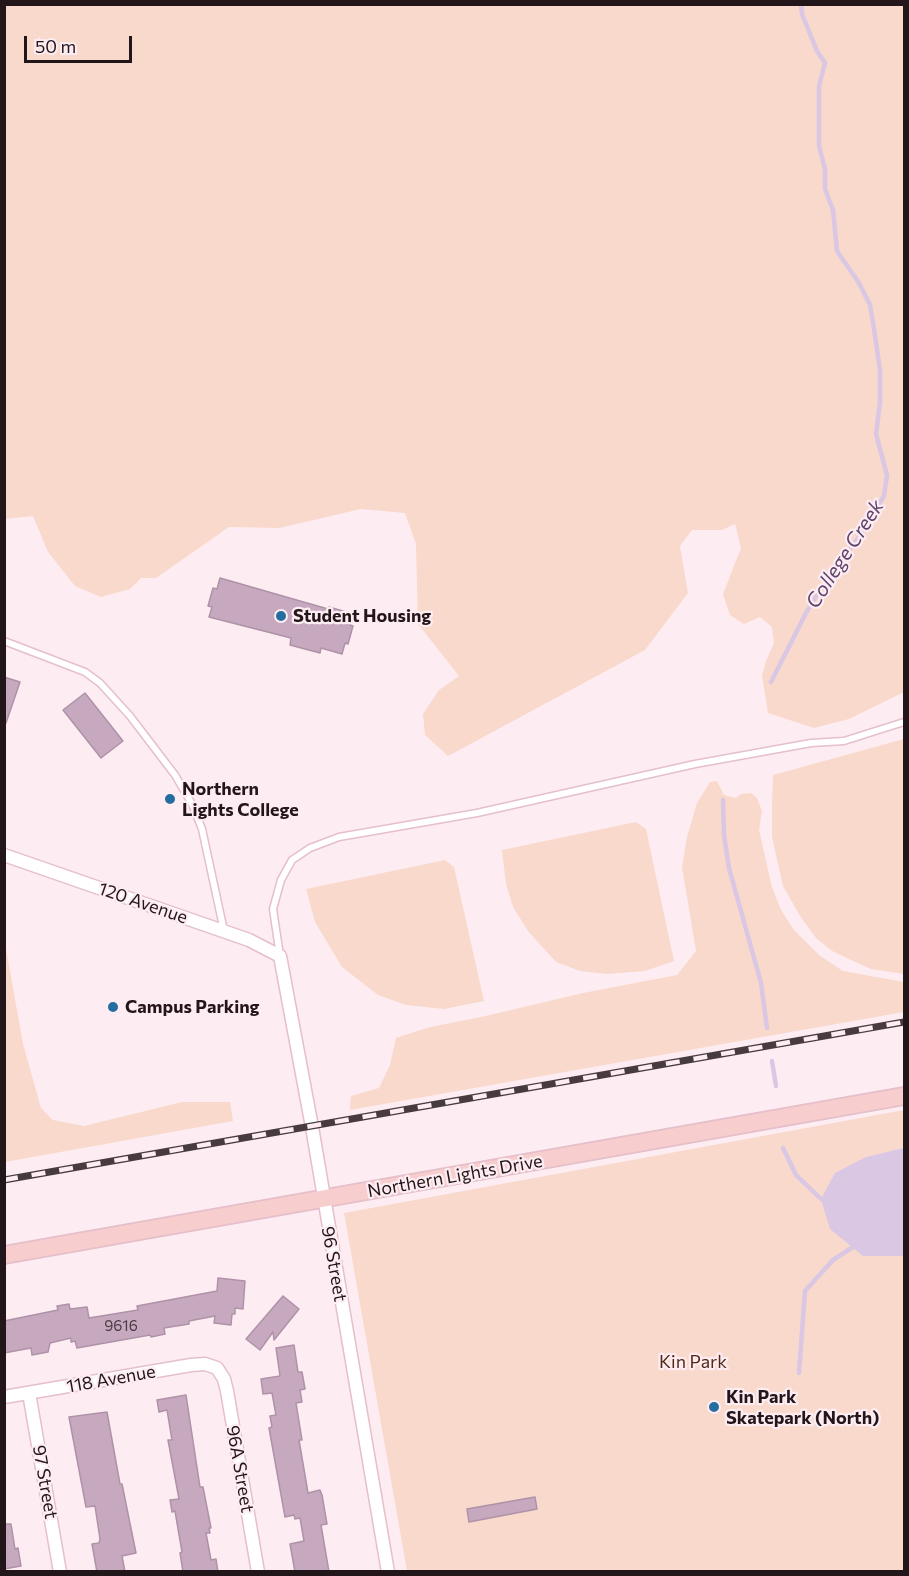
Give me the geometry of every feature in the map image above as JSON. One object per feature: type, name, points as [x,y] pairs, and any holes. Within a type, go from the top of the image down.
[{"type":"main road","name":"Northern Lights Drive","points":[[4,1255],[904,1096]]},
{"type":"street","name":"120 Avenue","points":[[4,855],[225,931],[280,956]]},
{"type":"street","name":"96 Street","points":[[280,956],[312,1126],[388,1572]]},
{"type":"street","name":"118 Avenue","points":[[4,1397],[192,1365],[205,1364],[217,1368]]},
{"type":"street","name":"96A Street","points":[[217,1368],[224,1379],[227,1391],[258,1572]]},
{"type":"street","name":"97 Street","points":[[29,1393],[60,1572]]},
{"type":"lane","points":[[4,640],[85,672],[100,683],[130,716],[175,775],[192,804],[202,829],[225,931]]},
{"type":"lane","points":[[280,956],[273,909],[281,880],[292,860],[310,848],[339,837],[477,813],[695,764],[811,743],[844,741],[904,722]]},
{"type":"green space","points":[[5,4],[904,5],[904,692],[849,719],[814,728],[768,713],[762,676],[774,643],[772,627],[760,617],[744,624],[730,615],[723,594],[741,548],[735,524],[722,530],[692,530],[680,546],[688,593],[645,650],[448,756],[425,735],[423,714],[439,690],[459,676],[418,624],[416,544],[405,513],[361,509],[279,528],[229,527],[156,578],[141,578],[130,589],[101,597],[75,586],[48,552],[33,516],[5,519]]},
{"type":"green space","points":[[904,739],[904,974],[871,969],[832,951],[816,938],[783,886],[772,837],[772,805],[773,775]]},
{"type":"green space","points":[[717,781],[724,795],[736,798],[741,794],[751,793],[757,798],[762,811],[759,830],[772,887],[781,910],[794,930],[819,955],[843,971],[904,982],[904,1012],[350,1110],[351,1096],[379,1088],[390,1065],[396,1038],[430,1027],[677,975],[696,951],[682,867],[687,837],[697,803],[710,782]]},
{"type":"green space","points":[[636,822],[646,829],[674,961],[645,971],[606,974],[580,971],[556,962],[528,931],[513,907],[506,884],[502,850]]},
{"type":"green space","points":[[445,860],[454,867],[484,1001],[444,1009],[406,1005],[378,995],[342,967],[315,922],[306,889]]},
{"type":"green space","points":[[5,943],[23,1044],[41,1108],[53,1120],[84,1126],[182,1102],[230,1102],[233,1121],[5,1162]]},
{"type":"green space","name":"Kin Park","points":[[904,1110],[904,1571],[407,1571],[344,1213]]},
{"type":"shaded area","points":[[904,1148],[904,1256],[863,1256],[830,1229],[821,1199],[835,1173],[866,1157]]},
{"type":"building","name":"Student Housing","points":[[220,578],[353,614],[350,625],[353,626],[348,644],[345,643],[342,654],[321,648],[320,653],[290,645],[291,638],[209,617],[212,607],[208,606],[213,588],[217,589]]},
{"type":"building","points":[[4,677],[20,682],[6,723],[4,722]]},
{"type":"building","points":[[85,693],[123,741],[101,758],[63,710]]},
{"type":"building","points":[[218,1278],[245,1281],[243,1309],[235,1308],[231,1325],[214,1323],[215,1316],[189,1321],[189,1324],[164,1328],[165,1334],[151,1337],[150,1335],[77,1348],[75,1341],[71,1342],[71,1338],[50,1343],[48,1352],[32,1355],[31,1348],[4,1353],[4,1321],[58,1310],[57,1306],[69,1304],[70,1309],[87,1307],[89,1318],[138,1310],[137,1306],[217,1291]]},
{"type":"building","points":[[283,1296],[299,1309],[274,1340],[273,1332],[260,1350],[246,1339]]},
{"type":"building","points":[[294,1345],[298,1372],[302,1372],[305,1389],[300,1390],[302,1402],[296,1403],[302,1440],[299,1440],[308,1493],[320,1490],[322,1495],[327,1524],[321,1525],[329,1572],[295,1572],[290,1544],[304,1541],[300,1518],[295,1519],[294,1515],[285,1517],[269,1428],[272,1427],[270,1416],[276,1415],[272,1393],[263,1394],[261,1379],[280,1376],[276,1348]]},
{"type":"building","points":[[186,1395],[200,1487],[203,1487],[211,1528],[209,1528],[210,1533],[206,1533],[211,1560],[216,1559],[218,1572],[183,1572],[175,1511],[172,1512],[170,1500],[179,1499],[168,1440],[172,1440],[167,1410],[159,1412],[157,1400]]},
{"type":"building","points":[[107,1412],[136,1553],[122,1556],[125,1572],[97,1572],[92,1544],[99,1543],[100,1539],[95,1506],[86,1507],[69,1417]]},
{"type":"building","points":[[535,1497],[537,1509],[469,1522],[467,1509]]},
{"type":"building","points":[[4,1524],[11,1524],[15,1549],[18,1548],[21,1566],[4,1569]]},
{"type":"waterway","name":"College Creek","points":[[771,682],[821,588],[858,538],[884,496],[887,475],[876,434],[880,403],[880,370],[870,305],[859,283],[837,251],[833,210],[825,189],[825,169],[819,146],[819,86],[825,63],[817,51],[802,14],[801,4]]},
{"type":"waterway","points":[[723,800],[724,835],[729,868],[761,983],[767,1028]]},
{"type":"waterway","points":[[772,1061],[776,1086]]},
{"type":"waterway","points":[[783,1148],[796,1175],[821,1199]]},
{"type":"waterway","points":[[799,1373],[805,1291],[833,1260],[853,1247]]},
{"type":"railway","points":[[4,1180],[904,1022]]},
{"type":"place","name":"Student Housing","points":[[281,616]]},
{"type":"place","name":"Northern Lights College","points":[[170,799]]},
{"type":"place","name":"Campus Parking","points":[[113,1007]]},
{"type":"place","name":"Kin Park Skatepark (North)","points":[[714,1407]]}]
